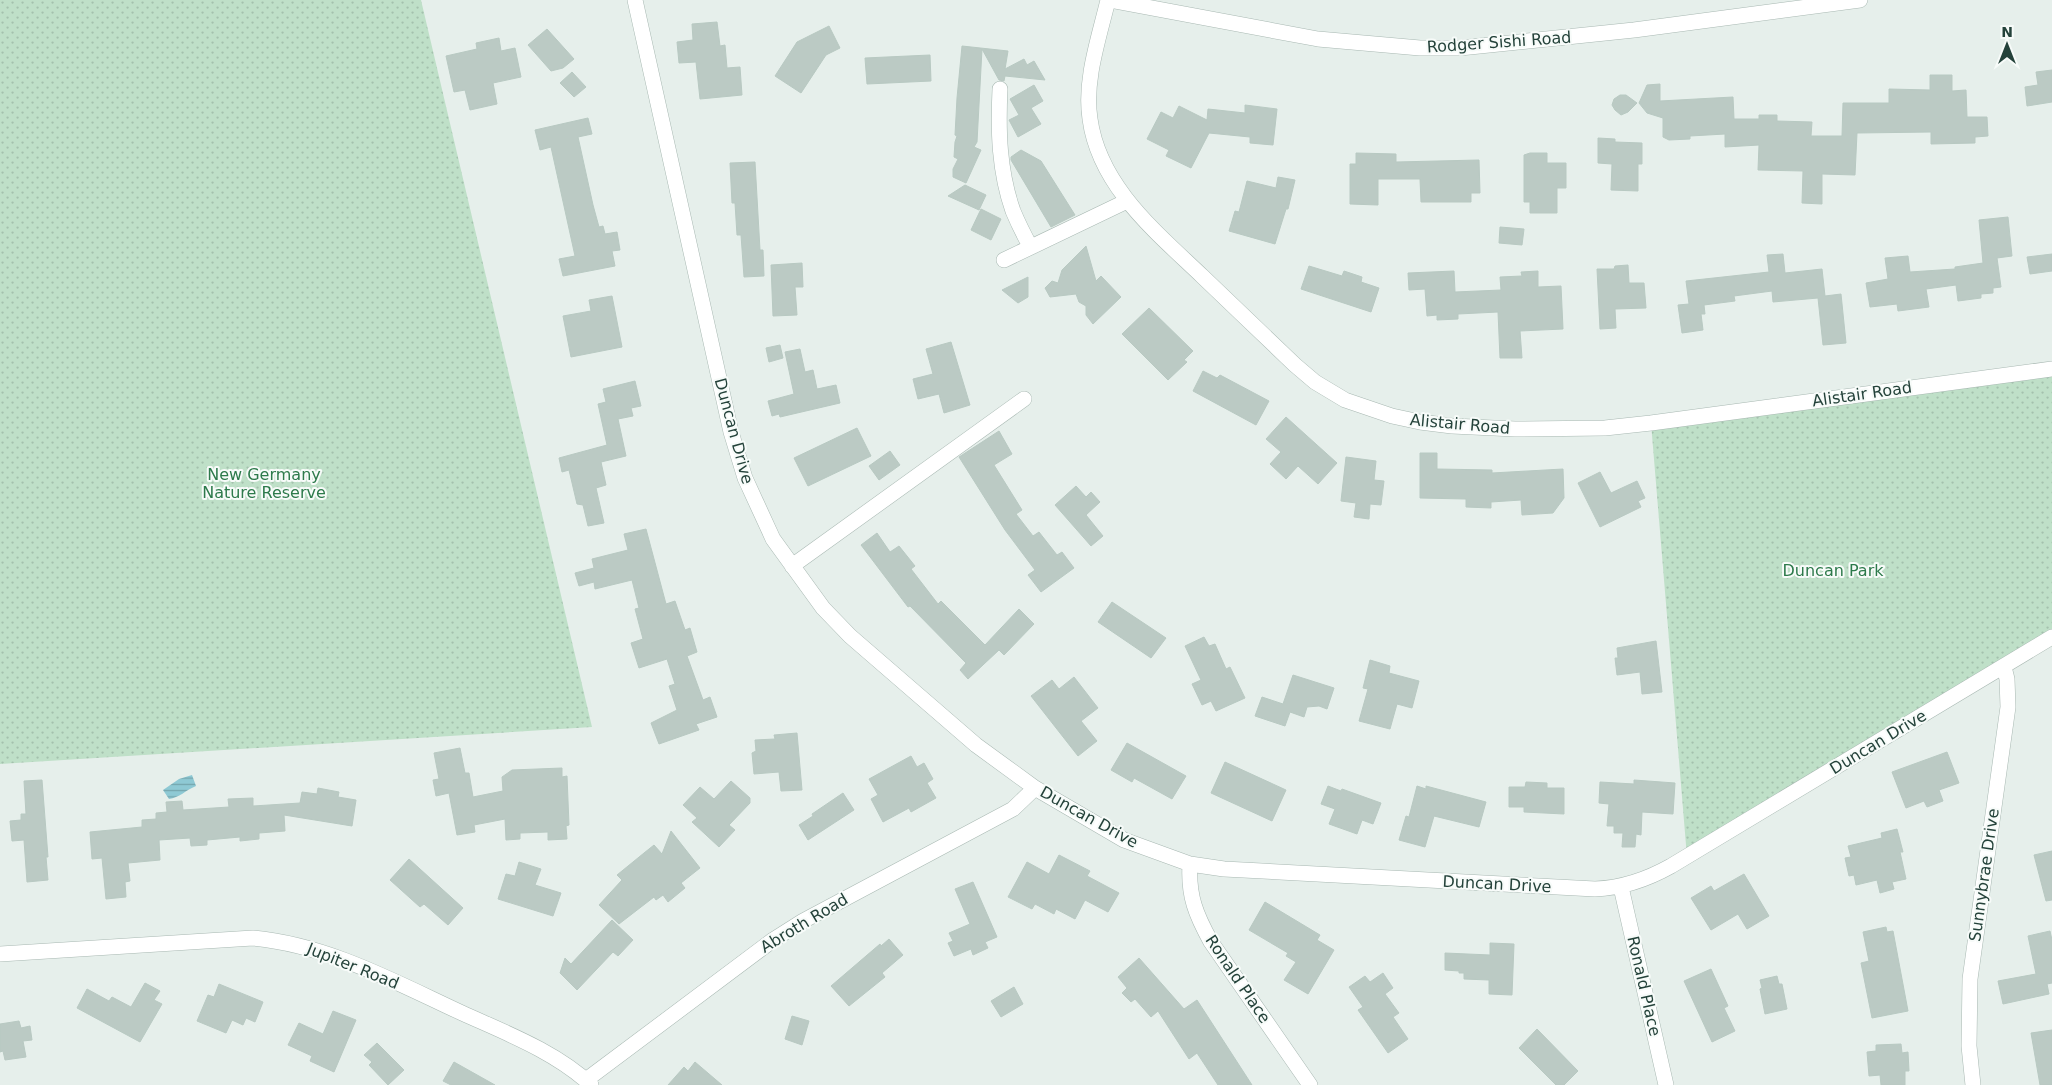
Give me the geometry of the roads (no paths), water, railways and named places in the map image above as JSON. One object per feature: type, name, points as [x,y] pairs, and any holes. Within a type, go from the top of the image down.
[{"type":"street","name":"Duncan Drive","points":[[636,0],[731,432],[745,478],[773,539],[823,608],[850,636],[976,745],[1036,788],[1124,840],[1190,864],[1224,869],[1594,890],[1621,887],[1653,876],[1671,866],[2052,637]]},
{"type":"street","name":"Rodger Sishi Road","points":[[1108,0],[1318,39],[1435,48],[1505,44],[1634,30],[1860,0]]},
{"type":"street","name":"Alistair Road","points":[[1108,0],[1090,80],[1090,119],[1093,136],[1102,160],[1127,200],[1147,223],[1295,365],[1315,382],[1346,400],[1370,410],[1420,422],[1516,429],[1605,428],[2052,369]]},
{"type":"street","points":[[1000,89],[999,150],[1004,177],[1014,212],[1030,246]]},
{"type":"street","points":[[1004,260],[1127,200]]},
{"type":"street","points":[[792,566],[1024,399]]},
{"type":"street","name":"Sunnybrae Drive","points":[[1973,1085],[1969,1038],[1970,979],[2008,707],[2007,679],[2004,667]]},
{"type":"street","name":"Abroth Road","points":[[589,1082],[773,940],[803,921],[1013,809],[1036,788]]},
{"type":"street","name":"Ronald Place","points":[[1190,864],[1193,904],[1199,920],[1211,942],[1310,1085]]},
{"type":"street","name":"Ronald Place","points":[[1621,887],[1666,1085]]},
{"type":"street","name":"Jupiter Road","points":[[0,954],[253,938],[294,943],[341,958],[472,1018],[560,1061],[589,1082]]},
{"type":"water","points":[[192,775],[196,786],[169,799],[163,790],[179,779]]},
{"type":"park label","name":"New Germany Nature Reserve","points":[[264,483]]},
{"type":"park label","name":"Duncan Park","points":[[1833,570]]}]
